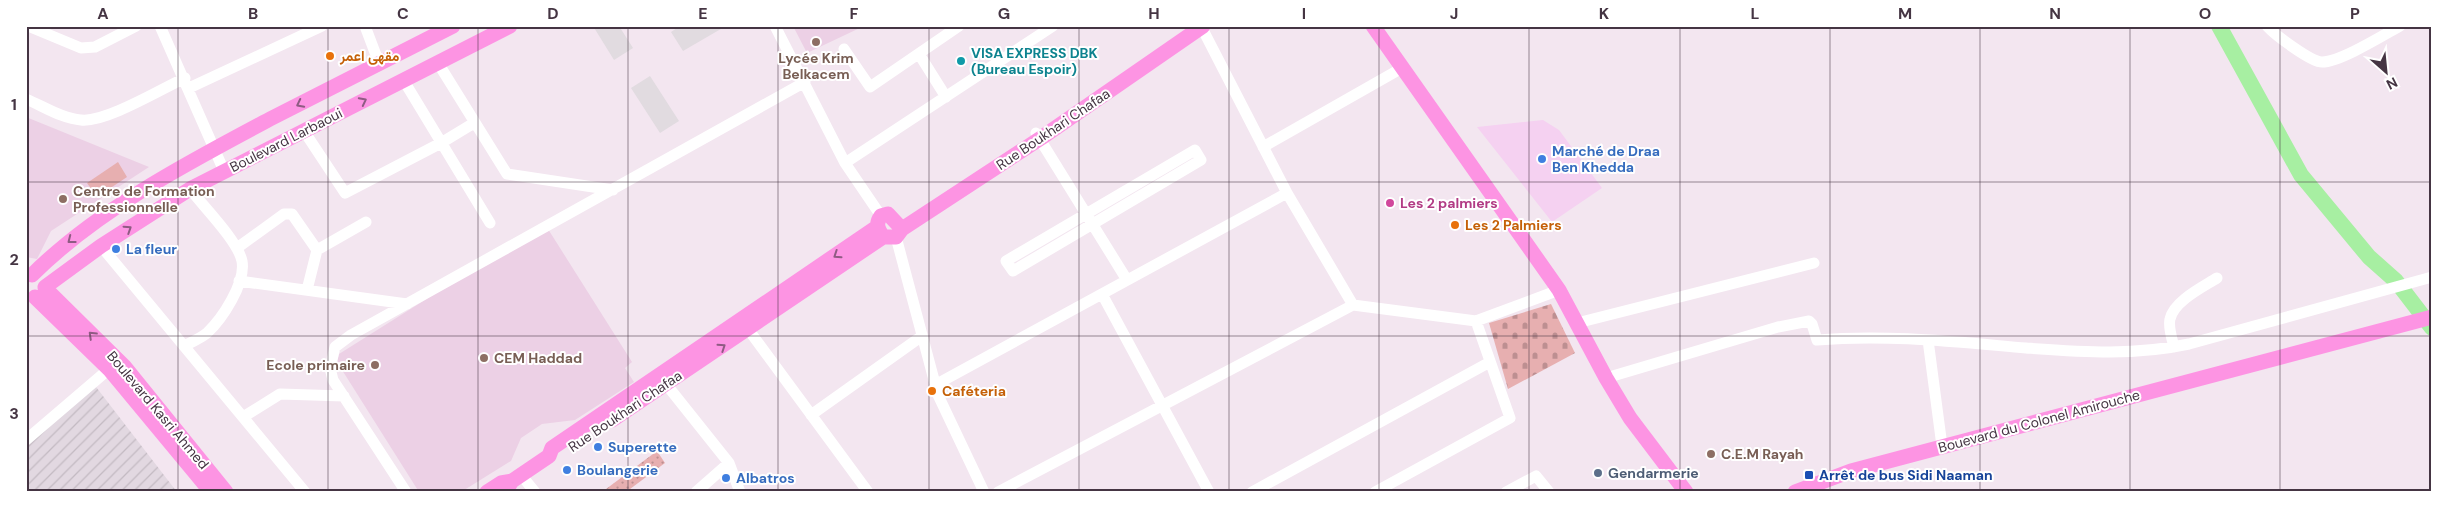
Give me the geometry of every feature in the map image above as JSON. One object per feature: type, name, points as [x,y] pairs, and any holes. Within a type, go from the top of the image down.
[{"type":"main road","name":"Boulevard Larbaoui","points":[[29,276],[84,230],[214,149],[453,26]]},
{"type":"main road","name":"Boulevard Larbaoui","points":[[38,291],[101,246],[190,189],[510,26]]},
{"type":"main road","name":"Rue Boukhari Chafaa","points":[[662,380],[890,228],[1039,135],[1199,26]]},
{"type":"main road","points":[[1373,26],[1559,290],[1606,378],[1630,418],[1686,492]]},
{"type":"main road","name":"Rue Boukhari Chafaa","points":[[513,483],[549,456],[552,448],[748,329],[890,228]]},
{"type":"main road","points":[[29,276],[41,278],[38,291]]},
{"type":"main road","name":"Boulevard Kasri Ahmed","points":[[38,291],[109,369],[211,492]]},
{"type":"main road","name":"Boulevard Kasri Ahmed","points":[[38,291],[124,366],[226,492]]},
{"type":"main road","name":"Bouevard du Colonel Amirouche","points":[[1795,492],[1851,471],[2432,316]]},
{"type":"main road","points":[[487,492],[501,482],[513,483]]},
{"type":"street","points":[[28,26],[81,48],[94,47],[136,26]]},
{"type":"street","points":[[160,26],[187,83],[224,171]]},
{"type":"street","points":[[26,98],[71,118],[90,120],[187,83],[322,26]]},
{"type":"street","points":[[364,26],[379,63]]},
{"type":"street","points":[[775,26],[846,163],[890,228],[938,395],[980,491]]},
{"type":"street","points":[[844,49],[870,87],[959,26]]},
{"type":"street","points":[[846,163],[946,97],[1038,30],[1053,26]]},
{"type":"street","points":[[1199,26],[1287,193],[1353,305]]},
{"type":"street","points":[[2266,26],[2289,44],[2319,63],[2332,61],[2400,26]]},
{"type":"street","points":[[919,54],[946,97]]},
{"type":"street","points":[[438,63],[507,174],[613,190]]},
{"type":"street","points":[[1263,146],[1402,68]]},
{"type":"street","points":[[404,81],[490,223]]},
{"type":"street","points":[[406,492],[333,380],[330,368],[335,347],[351,335],[805,82]]},
{"type":"street","points":[[304,131],[345,193],[441,143],[474,123]]},
{"type":"street","points":[[1039,135],[1127,280]]},
{"type":"street","points":[[1195,150],[1201,160],[1013,271],[1006,261],[1086,213],[1195,150]]},
{"type":"street","points":[[184,346],[206,334],[226,312],[239,280],[242,262],[237,248],[190,189]]},
{"type":"street","points":[[935,385],[1287,193]]},
{"type":"street","points":[[237,248],[284,214],[292,214],[317,250],[308,290]]},
{"type":"street","points":[[317,250],[366,222]]},
{"type":"street","points":[[101,246],[305,492]]},
{"type":"street","points":[[1578,323],[1814,263]]},
{"type":"street","points":[[2174,347],[2169,320],[2174,311],[2193,294],[2217,278]]},
{"type":"street","points":[[1606,378],[1799,322],[1809,321],[1812,324],[1817,340],[1869,337],[2110,354],[2174,347],[2376,294],[2427,278]]},
{"type":"street","points":[[239,280],[407,304]]},
{"type":"street","points":[[998,492],[1353,305],[1476,321],[1559,290]]},
{"type":"street","points":[[1102,294],[1209,492]]},
{"type":"street","points":[[1375,492],[1510,418],[1476,321]]},
{"type":"street","points":[[748,329],[868,492]]},
{"type":"street","points":[[811,415],[922,336]]},
{"type":"street","points":[[1928,340],[1942,446]]},
{"type":"street","points":[[1252,492],[1490,362]]},
{"type":"street","points":[[26,440],[109,369]]},
{"type":"street","points":[[662,380],[729,464],[740,492]]},
{"type":"street","points":[[243,417],[280,394],[344,396]]},
{"type":"street","points":[[696,492],[729,464]]},
{"type":"street","points":[[1506,492],[1536,476],[1549,492]]},
{"type":"street","points":[[513,483],[535,492]]},
{"type":"shaded area","points":[[593,26],[619,26],[633,48],[614,60]]},
{"type":"shaded area","points":[[680,26],[726,26],[683,51],[671,32]]},
{"type":"shaded area","name":"Lycée Krim Belkacem","points":[[793,26],[864,26],[807,53]]},
{"type":"shaded area","points":[[650,76],[679,121],[660,133],[631,88]]},
{"type":"shaded area","name":"Centre de Formation Professionnelle","points":[[26,117],[149,167],[51,231],[37,259],[26,257]]},
{"type":"shaded area","name":"Marché de Draa Ben Khedda","points":[[1543,120],[1559,130],[1602,188],[1552,222],[1477,127]]},
{"type":"shaded area","name":"CEM Haddad","points":[[548,229],[632,362],[625,368],[634,382],[575,420],[542,424],[521,438],[511,461],[461,492],[419,492],[337,362],[339,354],[436,293]]},
{"type":"shaded area","points":[[93,383],[177,492],[26,492],[26,440]]},
{"type":"green space","points":[[118,162],[127,177],[97,197],[87,183]]},
{"type":"green space","points":[[1551,304],[1575,353],[1508,389],[1489,323]]},
{"type":"green space","points":[[657,451],[665,463],[626,492],[602,492]]},
{"type":"waterway","points":[[2219,26],[2301,175],[2369,257],[2396,281],[2432,328]]},
{"type":"place","name":"Lycée Krim Belkacem","points":[[816,42]]},
{"type":"place","name":"مقهى اعمر","points":[[330,56]]},
{"type":"place","name":"VISA EXPRESS DBK (Bureau Espoir)","points":[[961,61]]},
{"type":"place","name":"Marché de Draa Ben Khedda","points":[[1542,159]]},
{"type":"place","name":"Centre de Formation Professionnelle","points":[[63,199]]},
{"type":"place","name":"Les 2 palmiers","points":[[1390,203]]},
{"type":"place","name":"Les 2 Palmiers","points":[[1455,225]]},
{"type":"place","name":"La fleur","points":[[116,249]]},
{"type":"place","name":"CEM Haddad","points":[[484,358]]},
{"type":"place","name":"Ecole primaire","points":[[375,365]]},
{"type":"place","name":"Caféteria","points":[[932,391]]},
{"type":"place","name":"Superette","points":[[598,447]]},
{"type":"place","name":"C.E.M Rayah","points":[[1711,454]]},
{"type":"place","name":"Boulangerie","points":[[567,470]]},
{"type":"place","name":"Gendarmerie","points":[[1598,473]]},
{"type":"place","name":"Arrêt de bus Sidi Naaman","points":[[1809,475]]},
{"type":"place","name":"Albatros","points":[[726,478]]}]
